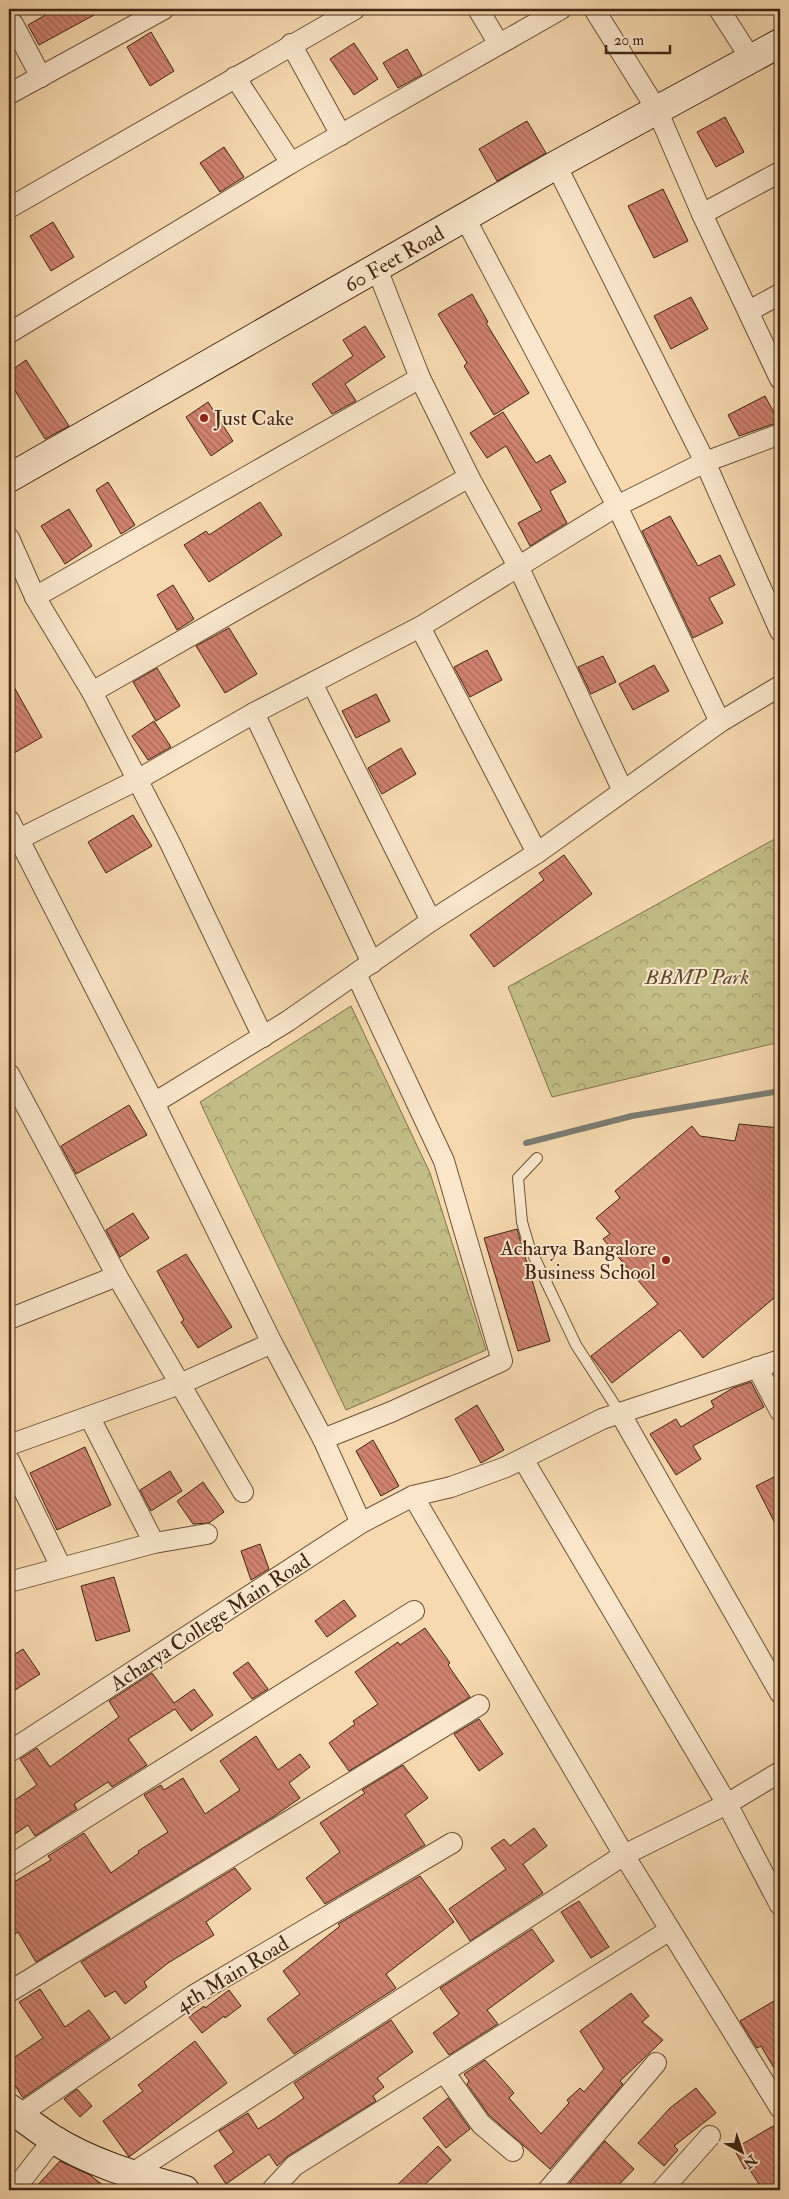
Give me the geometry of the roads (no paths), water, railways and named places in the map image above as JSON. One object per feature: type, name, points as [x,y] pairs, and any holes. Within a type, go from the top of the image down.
[{"type":"street","points":[[9,94],[164,9]]},
{"type":"street","points":[[9,208],[291,44],[355,9]]},
{"type":"street","points":[[478,9],[499,44]]},
{"type":"street","points":[[9,333],[292,163],[561,9]]},
{"type":"street","points":[[594,9],[656,110],[702,214],[780,379]]},
{"type":"street","points":[[719,9],[751,59]]},
{"type":"street","points":[[9,26],[13,24],[41,77]]},
{"type":"street","name":"60 Feet Road","points":[[9,478],[556,166],[780,43]]},
{"type":"street","points":[[291,44],[342,134]]},
{"type":"street","points":[[235,77],[292,163]]},
{"type":"street","points":[[556,166],[705,462],[780,631]]},
{"type":"street","points":[[702,214],[780,172]]},
{"type":"street","points":[[465,218],[617,506],[720,722]]},
{"type":"street","points":[[377,269],[420,378],[468,477],[518,566],[623,791]]},
{"type":"street","points":[[749,311],[780,294]]},
{"type":"street","points":[[35,596],[420,378]]},
{"type":"street","points":[[13,842],[136,780],[254,713],[312,685],[420,627],[617,506],[705,462],[780,434]]},
{"type":"street","points":[[92,692],[468,477]]},
{"type":"street","points":[[9,538],[35,596],[92,692],[170,843],[263,1036]]},
{"type":"street","points":[[420,627],[537,853]]},
{"type":"street","points":[[312,685],[431,921]]},
{"type":"street","points":[[154,1103],[263,1036],[431,921],[537,853],[720,722],[780,686]]},
{"type":"street","points":[[254,713],[364,968],[444,1161],[502,1361],[391,1412],[324,1439]]},
{"type":"street","points":[[9,820],[13,842],[154,1103],[272,1343],[324,1439],[361,1523]]},
{"type":"street","points":[[9,1074],[118,1276],[243,1492]]},
{"type":"street","points":[[9,1319],[118,1276]]},
{"type":"street","points":[[9,1445],[90,1418],[180,1384],[272,1343]]},
{"type":"street","name":"Acharya College Main Road","points":[[9,1752],[361,1523],[413,1496],[452,1487],[523,1459],[602,1419],[780,1360]]},
{"type":"street","points":[[757,1367],[780,1411]]},
{"type":"street","points":[[620,1413],[780,1693]]},
{"type":"street","points":[[90,1418],[154,1543]]},
{"type":"street","points":[[523,1459],[727,1804],[780,1905]]},
{"type":"street","points":[[9,1460],[61,1567]]},
{"type":"street","points":[[413,1496],[624,1855],[780,2108]]},
{"type":"street","points":[[9,1582],[154,1543],[207,1534]]},
{"type":"street","points":[[9,1866],[414,1611]]},
{"type":"street","points":[[9,1992],[479,1705]]},
{"type":"street","points":[[131,2174],[624,1855],[727,1804],[780,1772]]},
{"type":"street","name":"4th Main Road","points":[[14,2112],[194,1995],[452,1843]]},
{"type":"street","points":[[272,2190],[294,2166],[670,1930]]},
{"type":"street","points":[[548,2190],[656,2063]]},
{"type":"street","points":[[444,2072],[481,2124],[513,2151]]},
{"type":"street","points":[[14,2112],[53,2140],[76,2152],[131,2174],[185,2190]]},
{"type":"street","points":[[662,2190],[710,2136]]},
{"type":"street","points":[[14,2190],[53,2140]]},
{"type":"lane","points":[[537,1158],[518,1178],[522,1222],[527,1238],[576,1344],[620,1413]]},
{"type":"waterway","points":[[526,1143],[632,1116],[780,1091]]},
{"type":"place","name":"Just Cake","points":[[204,418]]},
{"type":"place","name":"Acharya Bangalore Business School","points":[[666,1260]]},
{"type":"park label","name":"BBMP Park","points":[[697,977]]}]
